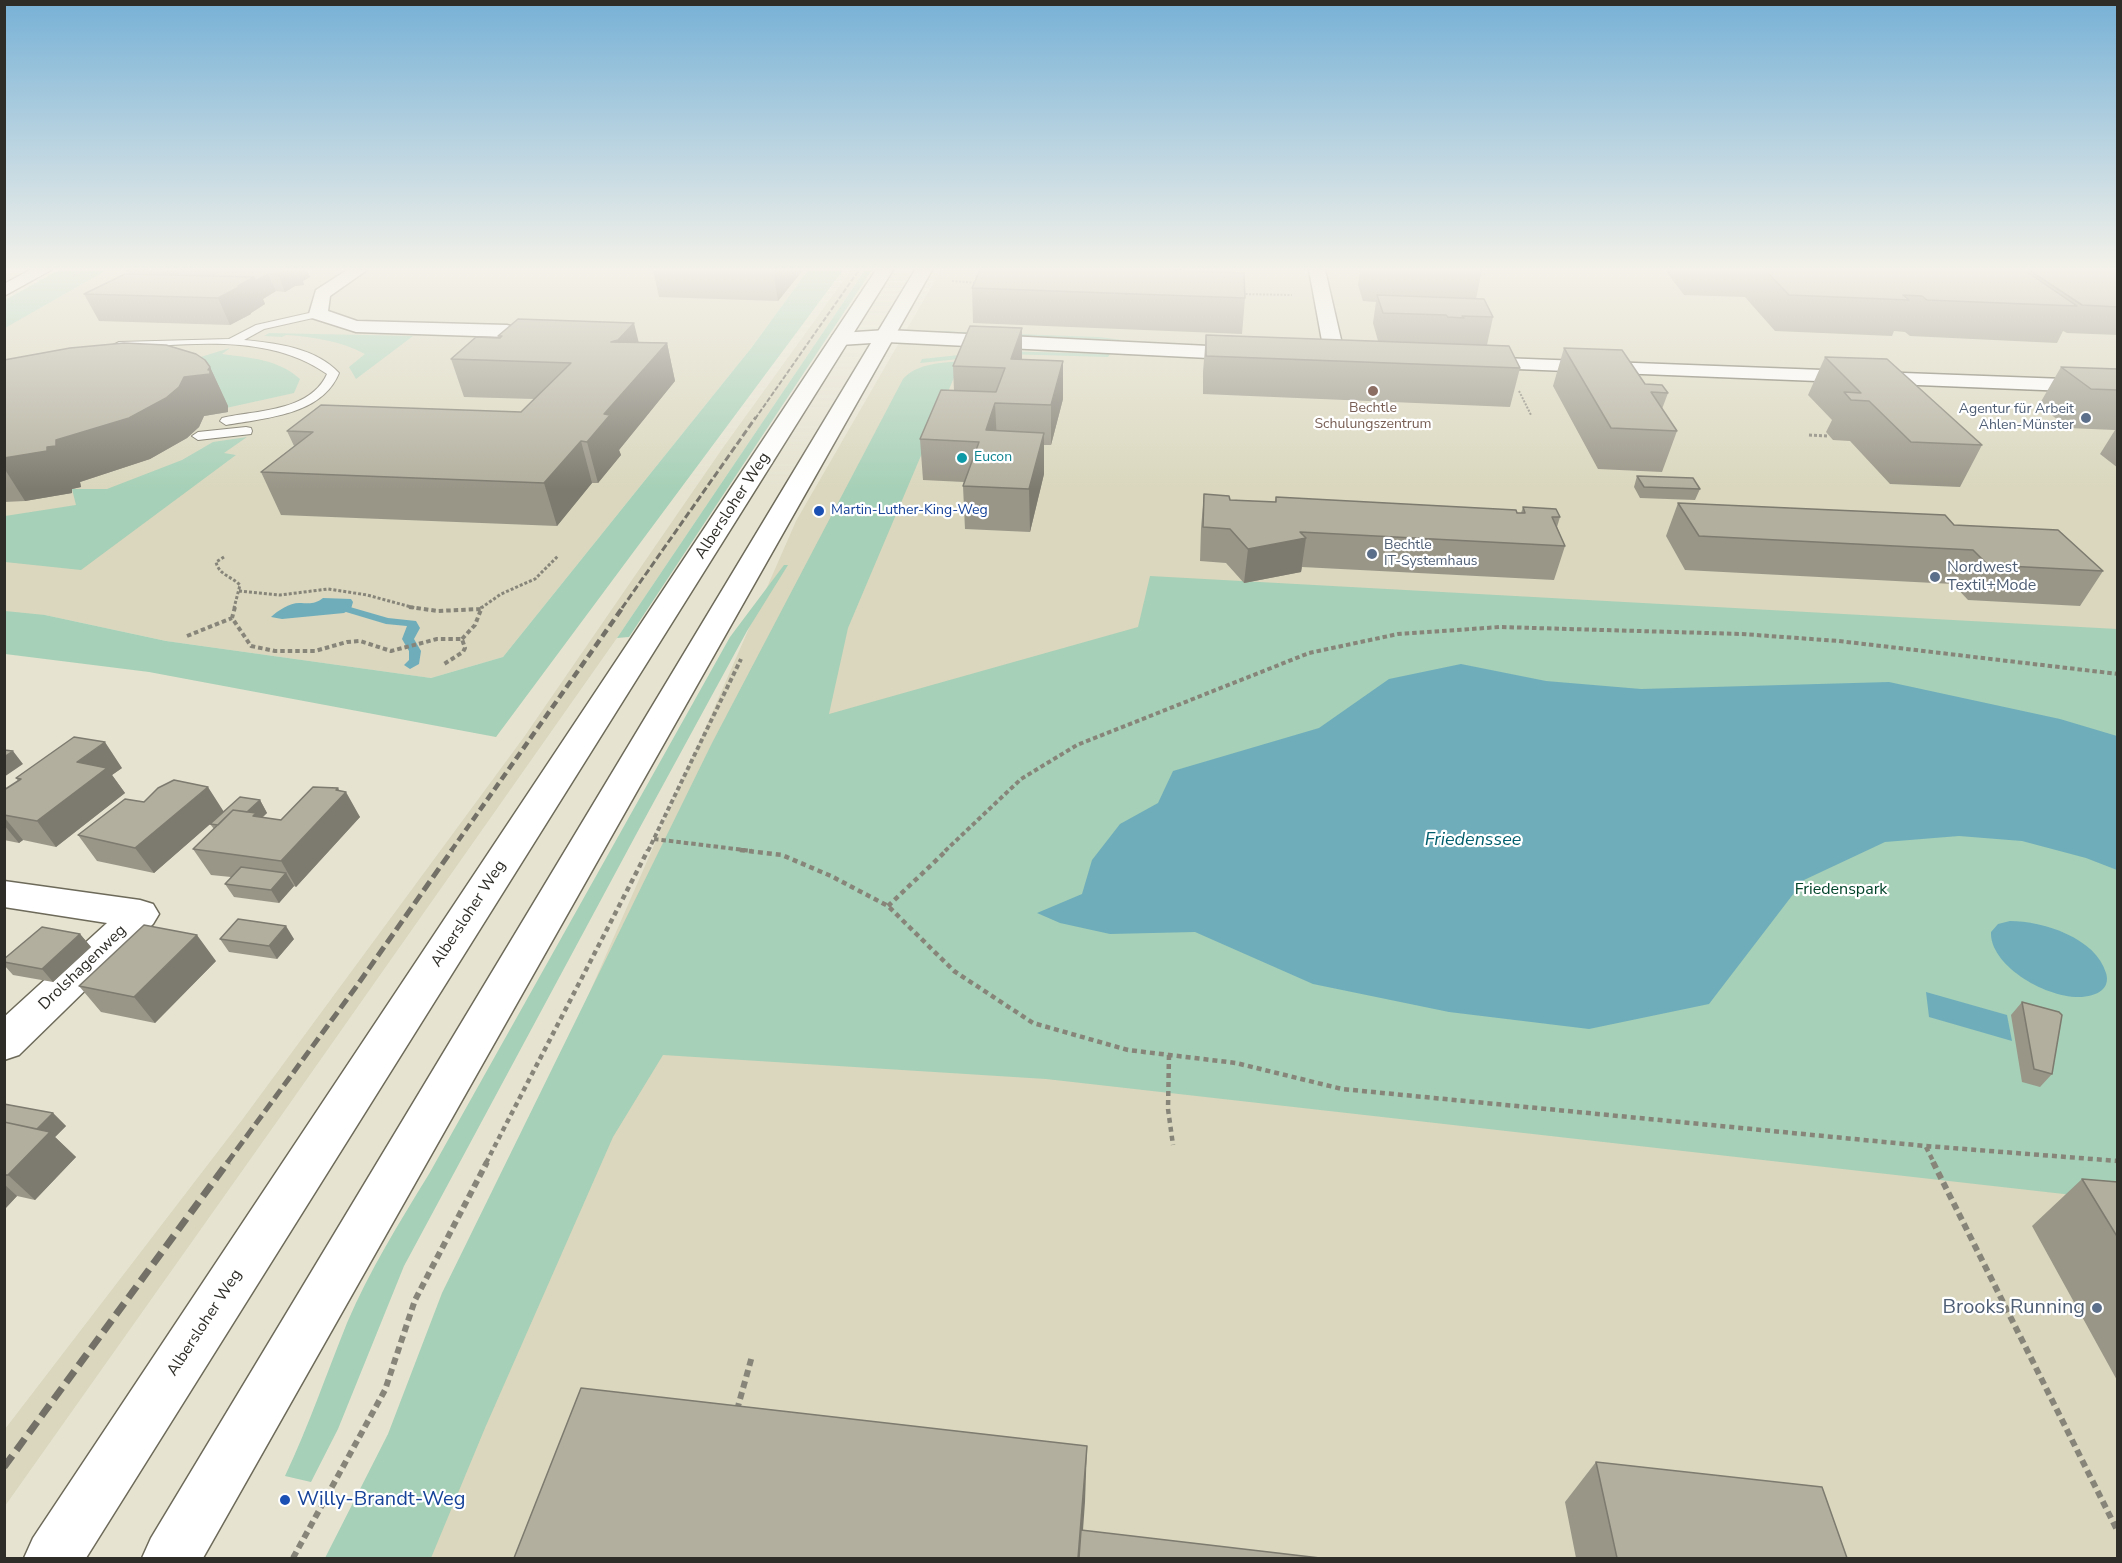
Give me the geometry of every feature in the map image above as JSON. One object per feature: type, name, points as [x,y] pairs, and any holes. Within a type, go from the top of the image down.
[{"type":"main road","name":"Albersloher Weg","points":[[53,1558],[867,343]]},
{"type":"main road","name":"Albersloher Weg","points":[[171,1558],[867,343]]},
{"type":"main road","points":[[872,343],[918,353],[1045,345],[1268,354]]},
{"type":"main road","points":[[1332,343],[1335,357]]},
{"type":"main road","points":[[1312,356],[1358,358]]},
{"type":"main road","points":[[1460,362],[2118,387]]},
{"type":"main road","name":"Drolshagenweg","points":[[4,894],[140,914],[4,1043]]},
{"type":"lane","points":[[104,346],[201,343]]},
{"type":"lane","points":[[198,436],[224,434],[271,425],[296,411],[332,381],[333,373],[317,360],[279,348],[239,343]]},
{"type":"lane","points":[[226,422],[280,411],[317,395]]},
{"type":"path","points":[[1519,390],[1531,415]]},
{"type":"path","points":[[1809,435],[1829,435]]},
{"type":"path","points":[[224,557],[216,562],[218,571],[238,581],[239,591],[232,618],[251,646],[275,651],[315,651],[347,642],[360,641],[391,651],[437,639],[462,639],[471,632],[481,609],[501,594],[536,579],[558,556]]},
{"type":"path","points":[[239,591],[280,595],[327,589],[367,595],[414,608],[438,611],[481,609]]},
{"type":"path","points":[[187,636],[232,618]]},
{"type":"path","points":[[888,906],[1021,779],[1077,745],[1309,653],[1398,634],[1500,627],[1742,634],[1839,641],[2118,674]]},
{"type":"path","points":[[444,664],[463,652],[462,639]]},
{"type":"path","points":[[293,1558],[385,1390],[415,1300],[654,839],[782,855],[831,876],[888,906],[954,971],[1033,1023],[1128,1050],[1236,1063],[1342,1089],[1926,1146],[2118,1161]]},
{"type":"path","points":[[1169,1055],[1168,1109],[1173,1146]]},
{"type":"path","points":[[1926,1146],[2118,1532]]},
{"type":"path","points":[[736,1413],[752,1356]]},
{"type":"shaded area","points":[[4,343],[755,343],[503,657],[431,678],[166,641],[45,615],[5,645]]},
{"type":"shaded area","points":[[798,343],[816,343],[617,638],[5,1506],[5,1429],[242,1120],[524,737],[722,449]]},
{"type":"shaded area","points":[[899,343],[2117,343],[2117,1558],[342,1558],[796,521]]},
{"type":"green space","points":[[337,343],[404,343],[356,379],[349,367],[365,354]]},
{"type":"green space","points":[[755,343],[789,343],[496,737],[149,672],[5,654],[5,611],[45,615],[166,641],[431,678],[503,657]]},
{"type":"green space","points":[[816,343],[824,343],[629,637],[617,638]]},
{"type":"green space","points":[[230,348],[222,354],[263,360],[291,372],[300,379],[294,393],[226,408],[228,406],[224,399],[142,375]]},
{"type":"green space","points":[[997,351],[1110,354],[1108,357],[1006,354],[920,363],[922,359]]},
{"type":"green space","name":"Friedenspark","points":[[961,361],[848,628],[829,714],[1138,627],[1150,576],[2117,629],[2117,1200],[1046,1079],[663,1055],[613,1137],[485,1428],[431,1558],[325,1558],[388,1434],[442,1293],[712,743],[903,379],[922,367]]},
{"type":"green space","points":[[247,437],[224,453],[236,455],[81,570],[5,562],[5,516],[76,505],[72,489],[107,489],[182,460],[213,442]]},
{"type":"green space","points":[[784,565],[788,565],[747,631],[404,1266],[338,1429],[311,1482],[285,1476],[347,1323],[375,1266],[429,1174],[730,637]]},
{"type":"water","points":[[323,598],[351,599],[353,602],[351,609],[344,613],[282,619],[271,617],[292,604],[314,603]]},
{"type":"water","name":"Friedenssee","points":[[1461,664],[1546,681],[1641,689],[1889,682],[2060,719],[2117,736],[2117,870],[2086,858],[2022,841],[1959,836],[1885,842],[1804,880],[1709,1004],[1589,1029],[1449,1012],[1313,984],[1195,932],[1110,934],[1060,923],[1037,913],[1082,894],[1092,860],[1120,824],[1158,803],[1173,771],[1319,728],[1389,679]]},
{"type":"water","points":[[2010,921],[2052,928],[2080,941],[2100,961],[2107,975],[2105,987],[2089,996],[2072,997],[2035,985],[2018,974],[2003,961],[1994,947],[1991,932],[1998,924]]},
{"type":"water","points":[[1926,992],[2007,1015],[2012,1041],[1929,1017]]},
{"type":"building","points":[[124,343],[166,345],[196,354],[210,367],[208,370],[210,369],[210,374],[184,377],[179,387],[166,398],[129,418],[56,440],[56,446],[47,447],[47,451],[4,458],[4,360],[70,348]]},
{"type":"building","points":[[469,343],[667,343],[604,414],[610,415],[587,442],[581,441],[544,483],[261,472],[313,432],[287,431],[321,405],[521,412],[571,363],[451,359]]},
{"type":"building","points":[[963,343],[1017,343],[1011,359],[1063,361],[1051,405],[995,403],[986,430],[1044,433],[1029,489],[963,486],[979,442],[920,439],[941,390],[996,392],[1005,368],[953,366]]},
{"type":"building","points":[[1206,343],[1425,343],[1509,346],[1520,368],[1206,356]]},
{"type":"building","points":[[1564,348],[1622,350],[1645,384],[1662,385],[1668,393],[1651,392],[1677,431],[1611,428]]},
{"type":"building","points":[[1825,357],[1887,359],[1982,445],[1911,442],[1869,401],[1851,400],[1844,392],[1861,393]]},
{"type":"building","points":[[2061,367],[2118,369],[2118,390],[2091,389]]},
{"type":"building","points":[[1637,476],[1693,478],[1700,489],[1644,487]]},
{"type":"building","points":[[1204,494],[1229,496],[1230,500],[1276,502],[1276,497],[1516,510],[1517,513],[1525,513],[1523,507],[1556,509],[1560,517],[1552,517],[1565,546],[1300,532],[1306,538],[1248,549],[1230,529],[1203,527]]},
{"type":"building","points":[[1678,503],[1945,515],[1954,525],[2058,530],[2103,571],[1988,565],[1973,550],[1699,536]]},
{"type":"building","points":[[74,737],[105,742],[77,762],[107,768],[37,821],[4,815],[4,790],[21,779],[16,778]]},
{"type":"building","points":[[4,750],[13,751],[4,757]]},
{"type":"building","points":[[174,780],[208,787],[135,848],[78,835],[125,799],[144,802],[158,788]]},
{"type":"building","points":[[313,787],[338,788],[336,790],[346,792],[281,861],[193,849],[233,810],[281,820]]},
{"type":"building","points":[[240,797],[260,800],[247,812],[233,810],[218,825],[210,824]]},
{"type":"building","points":[[241,867],[286,873],[271,890],[225,884]]},
{"type":"building","points":[[238,919],[286,926],[269,946],[220,939]]},
{"type":"building","points":[[144,925],[197,935],[134,997],[79,986]]},
{"type":"building","points":[[42,927],[80,934],[42,969],[4,962],[4,959]]},
{"type":"building","points":[[2022,1002],[2059,1012],[2062,1015],[2052,1074],[2034,1069]]},
{"type":"building","points":[[4,1104],[53,1113],[37,1129],[4,1122]]},
{"type":"building","points":[[4,1122],[50,1132],[8,1175],[4,1175]]},
{"type":"building","points":[[2082,1179],[2118,1182],[2118,1238]]},
{"type":"building","points":[[581,1388],[1087,1446],[1078,1558],[514,1558]]},
{"type":"building","points":[[1596,1462],[1822,1487],[1847,1558],[1617,1558]]},
{"type":"building","points":[[1081,1530],[1320,1558],[1079,1558]]},
{"type":"waterway","points":[[350,610],[386,621],[412,623],[414,628],[408,639],[415,651],[415,661],[410,665]]},
{"type":"railway","points":[[755,419],[808,343]]},
{"type":"railway","points":[[622,608],[756,417]]},
{"type":"railway","points":[[451,851],[623,607]]},
{"type":"railway","points":[[227,1163],[356,987],[452,850]]},
{"type":"railway","points":[[4,1467],[228,1162]]},
{"type":"place","name":"Bechtle Schulungszentrum","points":[[1373,391]]},
{"type":"place","name":"Agentur für Arbeit Ahlen-Münster","points":[[2086,418]]},
{"type":"place","name":"Eucon","points":[[962,458]]},
{"type":"place","name":"Martin-Luther-King-Weg","points":[[819,511]]},
{"type":"place","name":"Bechtle IT-Systemhaus","points":[[1372,554]]},
{"type":"place","name":"Nordwest Textil+Mode","points":[[1935,577]]},
{"type":"place","name":"Brooks Running","points":[[2097,1308]]},
{"type":"place","name":"Willy-Brandt-Weg","points":[[285,1500]]}]
